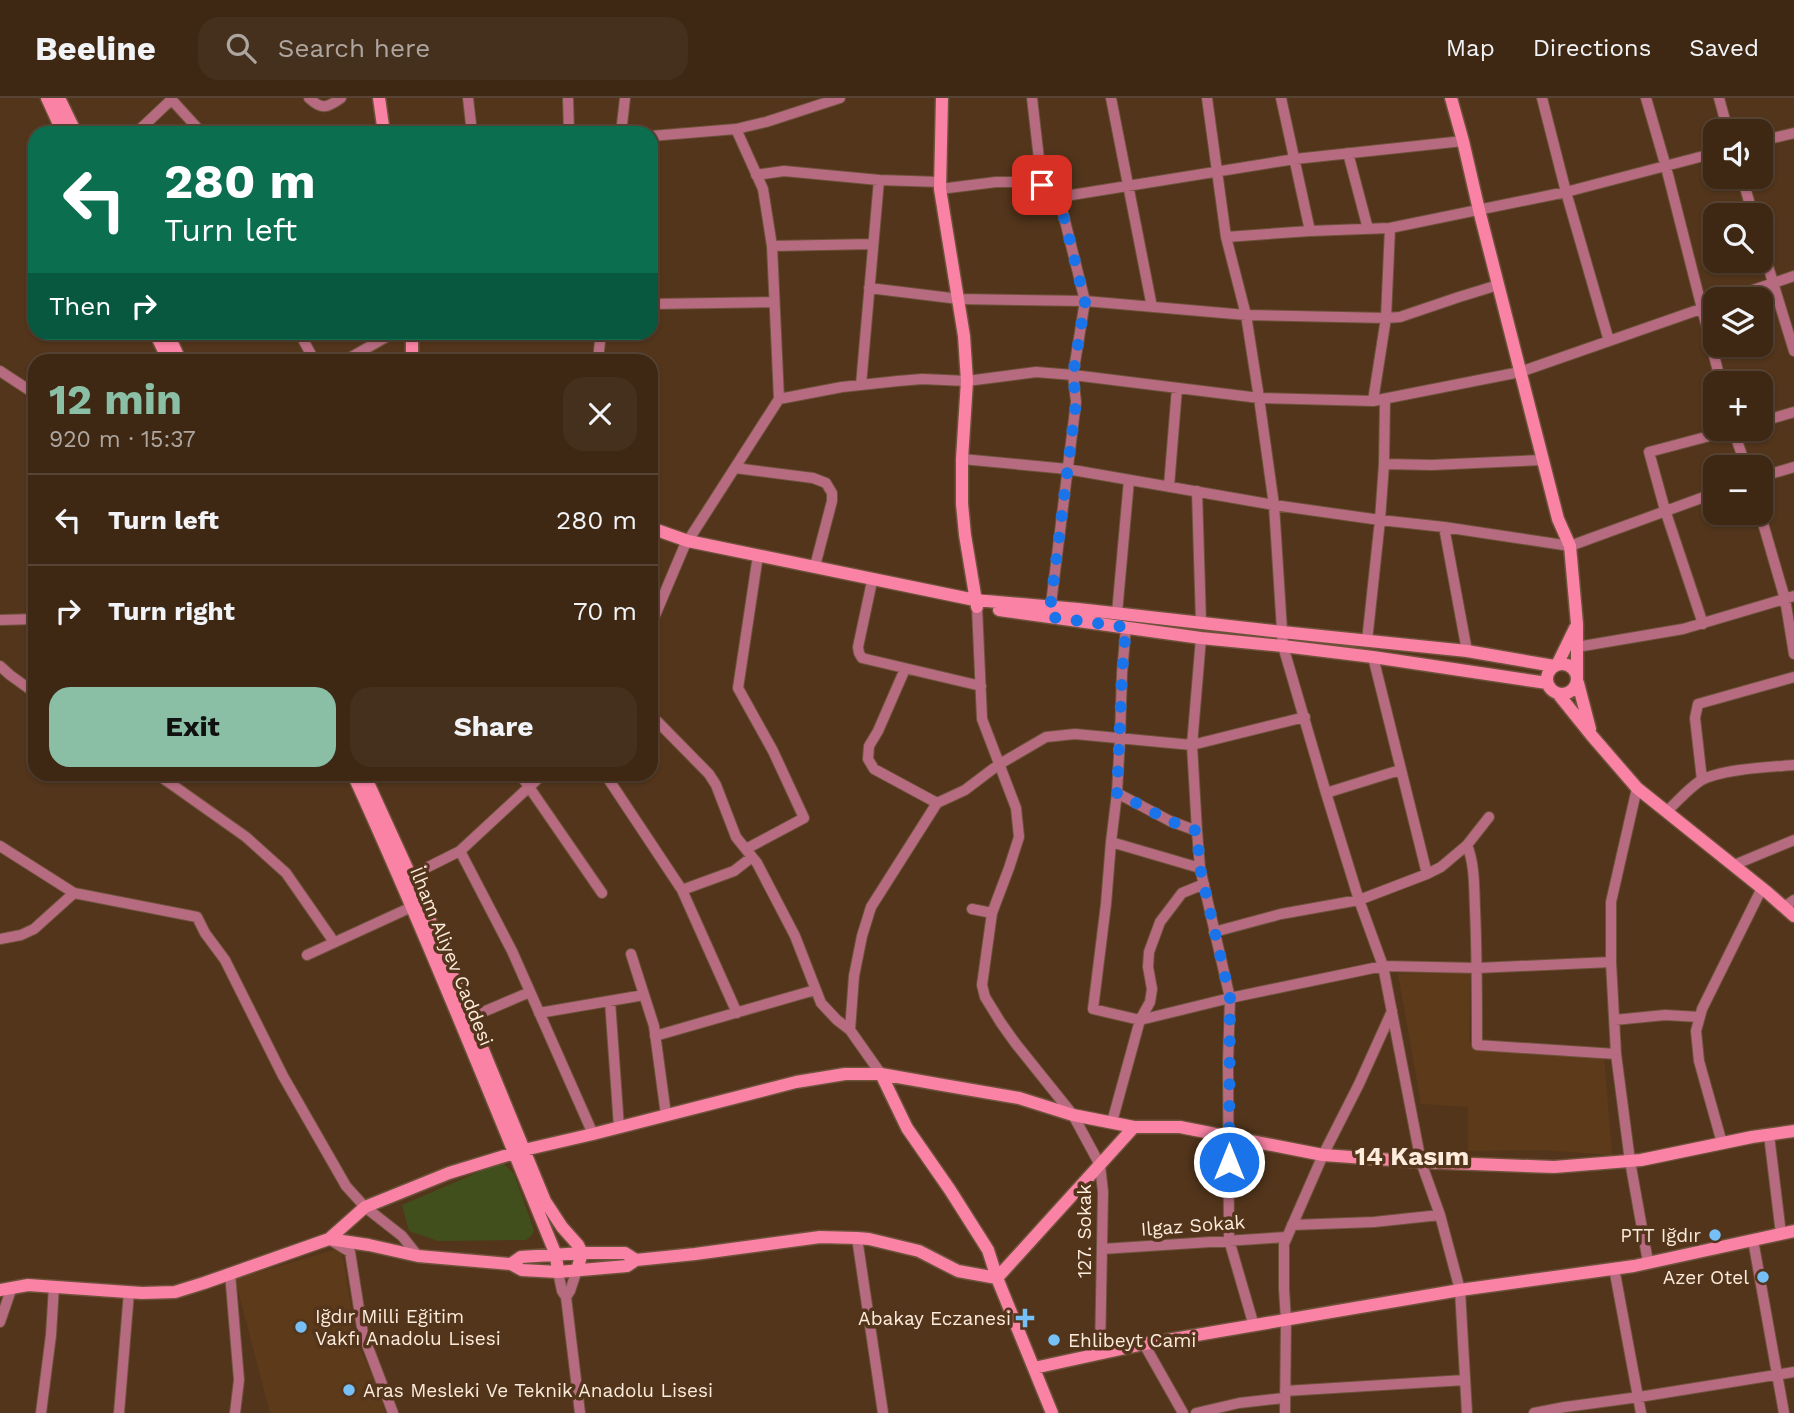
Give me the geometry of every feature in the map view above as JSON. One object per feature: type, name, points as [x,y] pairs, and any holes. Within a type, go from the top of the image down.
[{"type":"street","points":[[47,98],[60,126]]},
{"type":"street","points":[[59,98],[73,126]]},
{"type":"street","points":[[309,98],[316,105],[323,107],[330,106],[341,98]]},
{"type":"street","points":[[379,98],[383,126]]},
{"type":"street","points":[[468,98],[471,126]]},
{"type":"street","points":[[568,98],[569,126]]},
{"type":"street","points":[[622,126],[625,98]]},
{"type":"street","points":[[658,135],[736,129],[839,98]]},
{"type":"street","points":[[943,98],[940,186],[964,335],[967,382],[962,504],[976,603]]},
{"type":"street","points":[[1032,98],[1042,185]]},
{"type":"street","points":[[1111,98],[1152,307]]},
{"type":"street","points":[[1207,98],[1226,237],[1245,315],[1259,398],[1274,505],[1283,639],[1326,793],[1359,900],[1383,966],[1421,1162],[1440,1215],[1460,1290],[1467,1413]]},
{"type":"street","points":[[1281,98],[1310,231]]},
{"type":"street","points":[[1451,98],[1558,519],[1570,546],[1577,624],[1578,680],[1569,693],[1559,695]]},
{"type":"street","points":[[1542,98],[1609,341]]},
{"type":"street","points":[[779,399],[861,385],[922,379],[967,382],[1036,372],[1259,398],[1373,401],[1520,372],[1703,308],[1646,98]]},
{"type":"street","points":[[1719,98],[1725,119]]},
{"type":"street","points":[[143,126],[171,99],[196,126]]},
{"type":"street","points":[[658,609],[686,544],[779,399],[772,246],[763,189],[736,129]]},
{"type":"street","points":[[1773,138],[1794,133]]},
{"type":"street","points":[[1059,197],[1295,159],[1463,141]]},
{"type":"street","points":[[1348,153],[1368,229]]},
{"type":"street","points":[[1226,237],[1390,228],[1566,192],[1703,156]]},
{"type":"street","points":[[756,175],[783,171],[940,186],[1033,182],[1050,188],[1059,197],[1085,302],[1073,375],[1076,402],[1050,612]]},
{"type":"street","points":[[861,385],[879,180]]},
{"type":"street","points":[[1373,401],[1386,318],[1390,228]]},
{"type":"street","points":[[772,246],[873,244]]},
{"type":"street","points":[[1771,273],[1794,351]]},
{"type":"street","points":[[1762,287],[1794,276]]},
{"type":"street","points":[[869,288],[959,299],[1085,302],[1245,315],[1386,318],[1400,317],[1498,285]]},
{"type":"street","points":[[658,304],[774,302]]},
{"type":"street","points":[[356,354],[381,340]]},
{"type":"street","points":[[0,371],[28,389]]},
{"type":"street","points":[[1169,486],[1177,388]]},
{"type":"street","points":[[1367,641],[1381,520],[1385,399]]},
{"type":"street","points":[[1773,418],[1794,412]]},
{"type":"street","points":[[1703,437],[1649,452],[1665,510],[1703,624]]},
{"type":"street","points":[[962,459],[1067,469],[1274,505],[1570,546],[1703,497]]},
{"type":"street","points":[[1384,464],[1432,465],[1543,460]]},
{"type":"street","points":[[1773,473],[1794,467]]},
{"type":"street","points":[[735,468],[813,478],[826,483],[832,494],[832,501],[815,566]]},
{"type":"street","points":[[1116,613],[1129,480]]},
{"type":"street","points":[[1197,491],[1201,623]]},
{"type":"street","points":[[1764,525],[1790,598],[1794,654]]},
{"type":"street","points":[[1444,527],[1466,650]]},
{"type":"street","points":[[658,531],[686,544],[815,566],[976,603]]},
{"type":"street","points":[[658,538],[871,586],[1050,612],[1201,638],[1367,641],[1466,650],[1555,665],[1566,664],[1576,673],[1592,736]]},
{"type":"street","points":[[682,890],[734,871],[749,853],[804,818],[773,751],[738,688],[757,562]]},
{"type":"street","points":[[871,586],[858,647],[862,658],[981,686]]},
{"type":"street","points":[[1577,647],[1703,624],[1790,598]]},
{"type":"street","name":"127. Sokak","points":[[976,603],[982,719],[1016,808],[1019,837],[992,913],[982,985],[985,997],[1016,1044],[1073,1115],[1100,1165],[1103,1192],[1100,1353]]},
{"type":"street","points":[[1050,612],[1116,613],[1201,623],[1373,657],[1547,683]]},
{"type":"street","points":[[0,620],[28,619]]},
{"type":"street","points":[[1577,624],[1548,673],[1547,683],[1551,690],[1559,695],[1637,788],[1791,908]]},
{"type":"street","points":[[1126,627],[1117,793],[1093,1009],[1140,1020],[1383,966],[1478,968],[1611,962]]},
{"type":"street","points":[[1201,638],[1192,745],[1197,831],[1200,868],[1230,998],[1229,1240],[1254,1326]]},
{"type":"street","points":[[1373,657],[1427,874]]},
{"type":"street","points":[[0,666],[28,688]]},
{"type":"street","points":[[905,669],[869,746],[867,759],[874,769],[937,803]]},
{"type":"street","points":[[1702,780],[1695,718],[1698,704],[1794,677]]},
{"type":"street","points":[[850,1030],[854,976],[871,907],[937,803],[965,790],[998,765],[1046,737],[1075,734],[1192,745],[1305,718]]},
{"type":"street","points":[[658,722],[709,774],[716,785],[736,836],[749,853],[795,936],[821,1003],[850,1030],[881,1074],[906,1128],[988,1250],[997,1279],[1052,1413]]},
{"type":"street","points":[[1667,811],[1702,780],[1760,767],[1794,765]]},
{"type":"street","points":[[1326,793],[1400,770]]},
{"type":"street","points":[[166,781],[246,837],[286,873],[334,942]]},
{"type":"street","name":"İlham Aliyev Caddesi","points":[[357,781],[406,877]]},
{"type":"street","name":"İlham Aliyev Caddesi","points":[[368,781],[481,1076],[520,1151]]},
{"type":"street","points":[[525,781],[602,892]]},
{"type":"street","points":[[406,877],[460,851],[536,781]]},
{"type":"street","points":[[610,781],[682,890],[737,1013]]},
{"type":"street","points":[[1637,788],[1611,902],[1611,962],[1616,1054],[1630,1161],[1648,1262]]},
{"type":"street","points":[[1117,793],[1170,821],[1197,831]]},
{"type":"street","points":[[1214,932],[1281,915],[1359,900],[1427,874],[1441,867],[1467,845],[1489,817]]},
{"type":"street","points":[[1734,865],[1794,840]]},
{"type":"street","points":[[1111,842],[1200,868]]},
{"type":"street","points":[[1467,845],[1474,880],[1478,968],[1477,1045],[1616,1054]]},
{"type":"street","points":[[0,846],[74,893],[197,917],[225,960],[283,1076],[346,1186],[365,1207],[402,1236],[418,1256]]},
{"type":"street","points":[[460,851],[512,951],[593,1134]]},
{"type":"street","points":[[1112,1122],[1140,1020],[1150,1002],[1152,989],[1148,967],[1149,952],[1160,922],[1182,893],[1204,884]]},
{"type":"street","points":[[1723,1143],[1699,1061],[1696,1031],[1702,1009],[1762,888]]},
{"type":"street","points":[[0,939],[22,935],[34,929],[74,893]]},
{"type":"street","points":[[307,954],[417,904]]},
{"type":"street","name":"İlham Aliyev Caddesi","points":[[417,904],[469,1018],[520,1151]]},
{"type":"street","points":[[972,909],[992,913]]},
{"type":"street","points":[[631,954],[655,1036],[666,1115]]},
{"type":"street","points":[[655,1036],[815,990]]},
{"type":"street","points":[[469,1018],[530,992]]},
{"type":"street","points":[[539,1013],[644,995]]},
{"type":"street","points":[[610,1001],[619,1127]]},
{"type":"street","points":[[1285,1413],[1284,1244],[1392,1011]]},
{"type":"street","points":[[1614,1020],[1665,1015],[1700,1017]]},
{"type":"street","points":[[0,1322],[6,1289],[28,1284],[129,1292],[175,1292],[329,1239],[365,1207],[449,1173],[520,1151],[796,1082],[845,1074],[881,1074],[1018,1098],[1073,1115],[1134,1127],[1180,1127],[1323,1155],[1421,1162],[1555,1167],[1630,1161],[1794,1131]]},
{"type":"street","points":[[997,1279],[1134,1127]]},
{"type":"street","points":[[1034,1368],[1144,1344],[1460,1290],[1615,1268],[1787,1232],[1769,1135]]},
{"type":"street","points":[[520,1151],[545,1201],[582,1253],[566,1297]]},
{"type":"street","points":[[520,1151],[556,1255],[562,1291],[566,1297],[580,1413]]},
{"type":"street","points":[[1292,1225],[1374,1222],[1440,1215]]},
{"type":"street","points":[[329,1239],[418,1256],[511,1264],[522,1270],[558,1272],[627,1266],[636,1260],[820,1237],[857,1238],[919,1251],[958,1271],[997,1279]]},
{"type":"street","name":"Ilgaz Sokak","points":[[1102,1249],[1287,1237]]},
{"type":"street","points":[[857,1238],[883,1413]]},
{"type":"street","points":[[329,1239],[350,1252],[363,1334],[393,1413]]},
{"type":"street","points":[[1753,1240],[1784,1413]]},
{"type":"street","points":[[511,1264],[521,1257],[582,1253],[625,1253],[636,1260]]},
{"type":"street","points":[[1615,1268],[1641,1413]]},
{"type":"street","points":[[230,1273],[239,1380],[235,1413]]},
{"type":"street","points":[[41,1413],[54,1286]]},
{"type":"street","points":[[119,1413],[129,1292]]},
{"type":"street","points":[[1144,1344],[1182,1413]]},
{"type":"street","points":[[1534,1413],[1794,1372]]},
{"type":"street","points":[[1196,1413],[1285,1394],[1465,1380]]},
{"type":"shaded area","points":[[1470,971],[1469,1043],[1604,1056],[1612,1155],[1540,1150],[1468,1151],[1468,1107],[1421,1104],[1398,974]]},
{"type":"shaded area","name":"Iğdır Milli Eğitim Vakfı Anadolu Lisesi","points":[[334,1250],[342,1252],[354,1323],[352,1332],[386,1413],[270,1413],[235,1279]]},
{"type":"green space","points":[[502,1162],[514,1174],[534,1230],[526,1240],[438,1241],[409,1231],[402,1205]]},
{"type":"place","name":"PTT Iğdır","points":[[1715,1235]]},
{"type":"place","name":"Azer Otel","points":[[1763,1277]]},
{"type":"place","name":"Abakay Eczanesi","points":[[1025,1318]]},
{"type":"place","name":"Iğdır Milli Eğitim Vakfı Anadolu Lisesi","points":[[301,1327]]},
{"type":"place","name":"Ehlibeyt Cami","points":[[1054,1340]]},
{"type":"place","name":"Aras Mesleki Ve Teknik Anadolu Lisesi","points":[[349,1390]]},
{"type":"district","name":"14 Kasım","points":[[1412,1156]]},
{"type":"route","points":[[1042,185],[1050,188],[1059,197],[1085,302],[1073,375],[1076,402],[1049,617],[1126,627],[1117,793],[1170,821],[1197,831],[1200,868],[1230,998],[1229,1162]]}]
